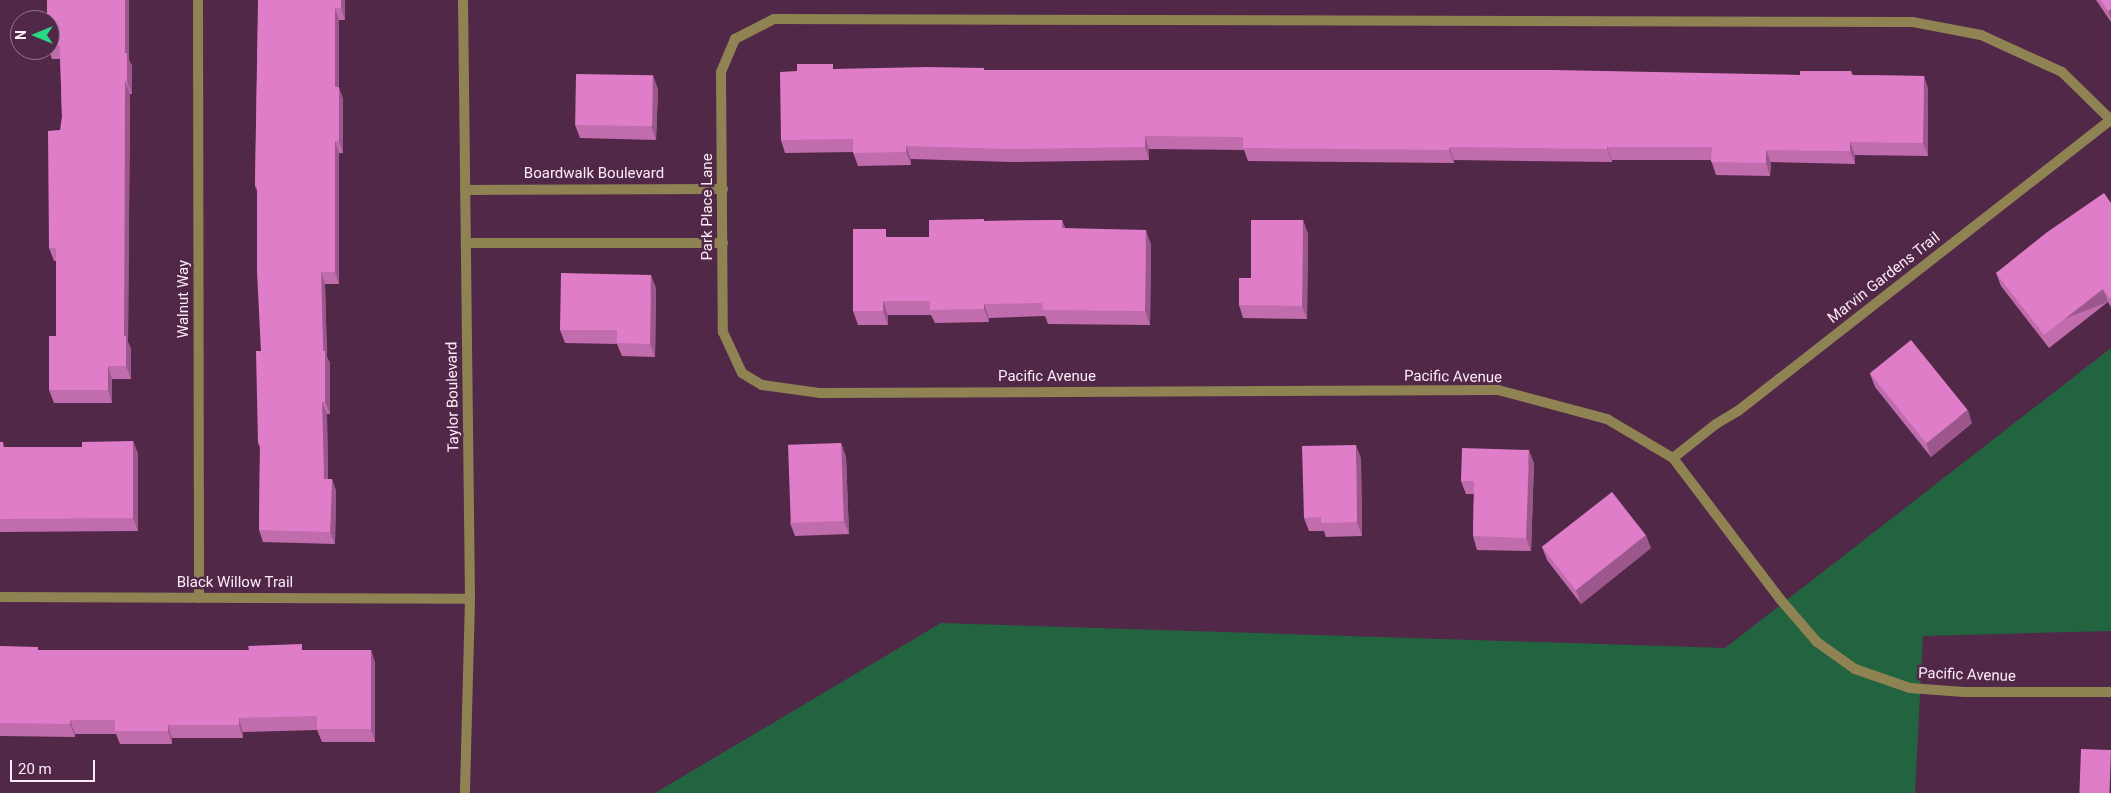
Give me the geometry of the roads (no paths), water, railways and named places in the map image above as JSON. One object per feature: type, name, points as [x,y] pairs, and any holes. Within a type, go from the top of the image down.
[{"type":"street","name":"Walnut Way","points":[[198,0],[199,598]]},
{"type":"street","name":"Taylor Boulevard","points":[[463,0],[470,599],[465,793]]},
{"type":"street","name":"Park Place Lane","points":[[742,373],[723,332],[721,72],[735,39],[774,19],[1914,22],[1981,35],[2062,72],[2111,120]]},
{"type":"street","name":"Marvin Gardens Trail","points":[[1673,458],[1716,424],[1738,411],[2111,120]]},
{"type":"street","name":"Boardwalk Boulevard","points":[[465,190],[723,189]]},
{"type":"street","points":[[466,243],[723,243]]},
{"type":"street","name":"Pacific Avenue","points":[[742,373],[762,385],[820,393],[1498,390],[1607,419],[1673,458],[1780,599],[1817,642],[1854,669],[1910,688],[1964,692],[2111,692]]},
{"type":"street","name":"Black Willow Trail","points":[[0,597],[470,599]]}]
